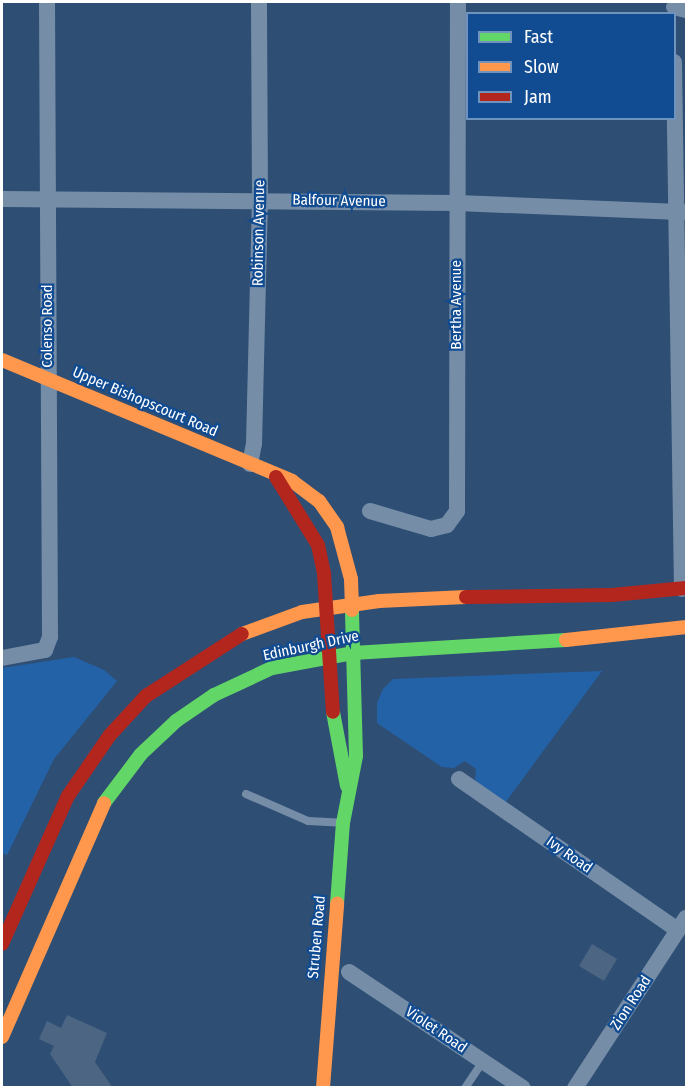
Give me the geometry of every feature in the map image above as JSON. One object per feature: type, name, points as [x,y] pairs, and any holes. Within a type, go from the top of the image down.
[{"type":"main road","name":"Upper Bishopscourt Road","points":[[2,360],[276,477],[292,481],[319,501],[337,527],[348,557],[351,605]]},
{"type":"main road","points":[[276,477],[318,545],[325,609]]},
{"type":"main road","name":"Edinburgh Drive","points":[[2,944],[74,786],[110,735],[146,696],[236,636],[302,612],[423,597],[612,595],[684,588]]},
{"type":"main road","name":"Struben Road","points":[[323,1088],[343,823],[348,790],[357,756],[351,605]]},
{"type":"main road","name":"Struben Road","points":[[325,609],[326,658],[337,746],[348,790]]},
{"type":"main road","name":"Edinburgh Drive","points":[[2,1037],[99,810],[120,777],[176,721],[214,695],[272,669],[352,653],[599,638],[687,627]]},
{"type":"street","name":"Colenso Road","points":[[2,658],[45,650],[50,637],[47,2]]},
{"type":"street","name":"Robinson Avenue","points":[[250,464],[260,200],[259,2]]},
{"type":"street","name":"Bertha Avenue","points":[[370,511],[431,529],[447,525],[457,511],[458,2]]},
{"type":"street","points":[[676,84],[682,210],[684,588]]},
{"type":"street","name":"Balfour Avenue","points":[[2,200],[260,200],[682,210]]},
{"type":"street","name":"Ivy Road","points":[[459,779],[682,924]]},
{"type":"street","name":"Zion Road","points":[[575,1088],[682,924]]},
{"type":"street","name":"Violet Road","points":[[349,972],[523,1088]]},
{"type":"lane","points":[[246,794],[308,821],[343,823]]},
{"type":"lane","points":[[465,1088],[483,1061]]},
{"type":"shaded area","points":[[74,657],[104,670],[117,681],[54,759],[7,855],[2,853],[2,668]]},
{"type":"shaded area","points":[[602,671],[505,803],[475,781],[476,769],[465,761],[454,768],[442,767],[377,723],[377,703],[383,689],[393,679]]},
{"type":"building","points":[[592,944],[617,959],[604,981],[579,966]]},
{"type":"building","points":[[67,1015],[107,1033],[95,1062],[113,1088],[73,1088],[50,1054],[54,1046],[39,1039],[47,1021],[61,1028]]},
{"type":"traffic: fast","points":[[337,904],[343,823],[356,756],[352,610]]},
{"type":"traffic: fast","points":[[104,803],[141,754],[176,721],[214,695],[272,668],[353,653],[566,640]]},
{"type":"traffic: fast","points":[[333,712],[347,786]]},
{"type":"traffic: slow","points":[[2,360],[292,481],[319,501],[337,527],[351,579],[352,610]]},
{"type":"traffic: slow","points":[[242,634],[302,612],[379,601],[466,597]]},
{"type":"traffic: slow","points":[[566,640],[686,627]]},
{"type":"traffic: slow","points":[[2,1037],[104,803]]},
{"type":"traffic: slow","points":[[323,1088],[337,904]]},
{"type":"traffic: jam","points":[[276,477],[318,545],[324,574],[333,712]]},
{"type":"traffic: jam","points":[[466,597],[612,595],[686,588]]},
{"type":"traffic: jam","points":[[2,944],[68,796],[110,735],[146,696],[242,634]]}]
